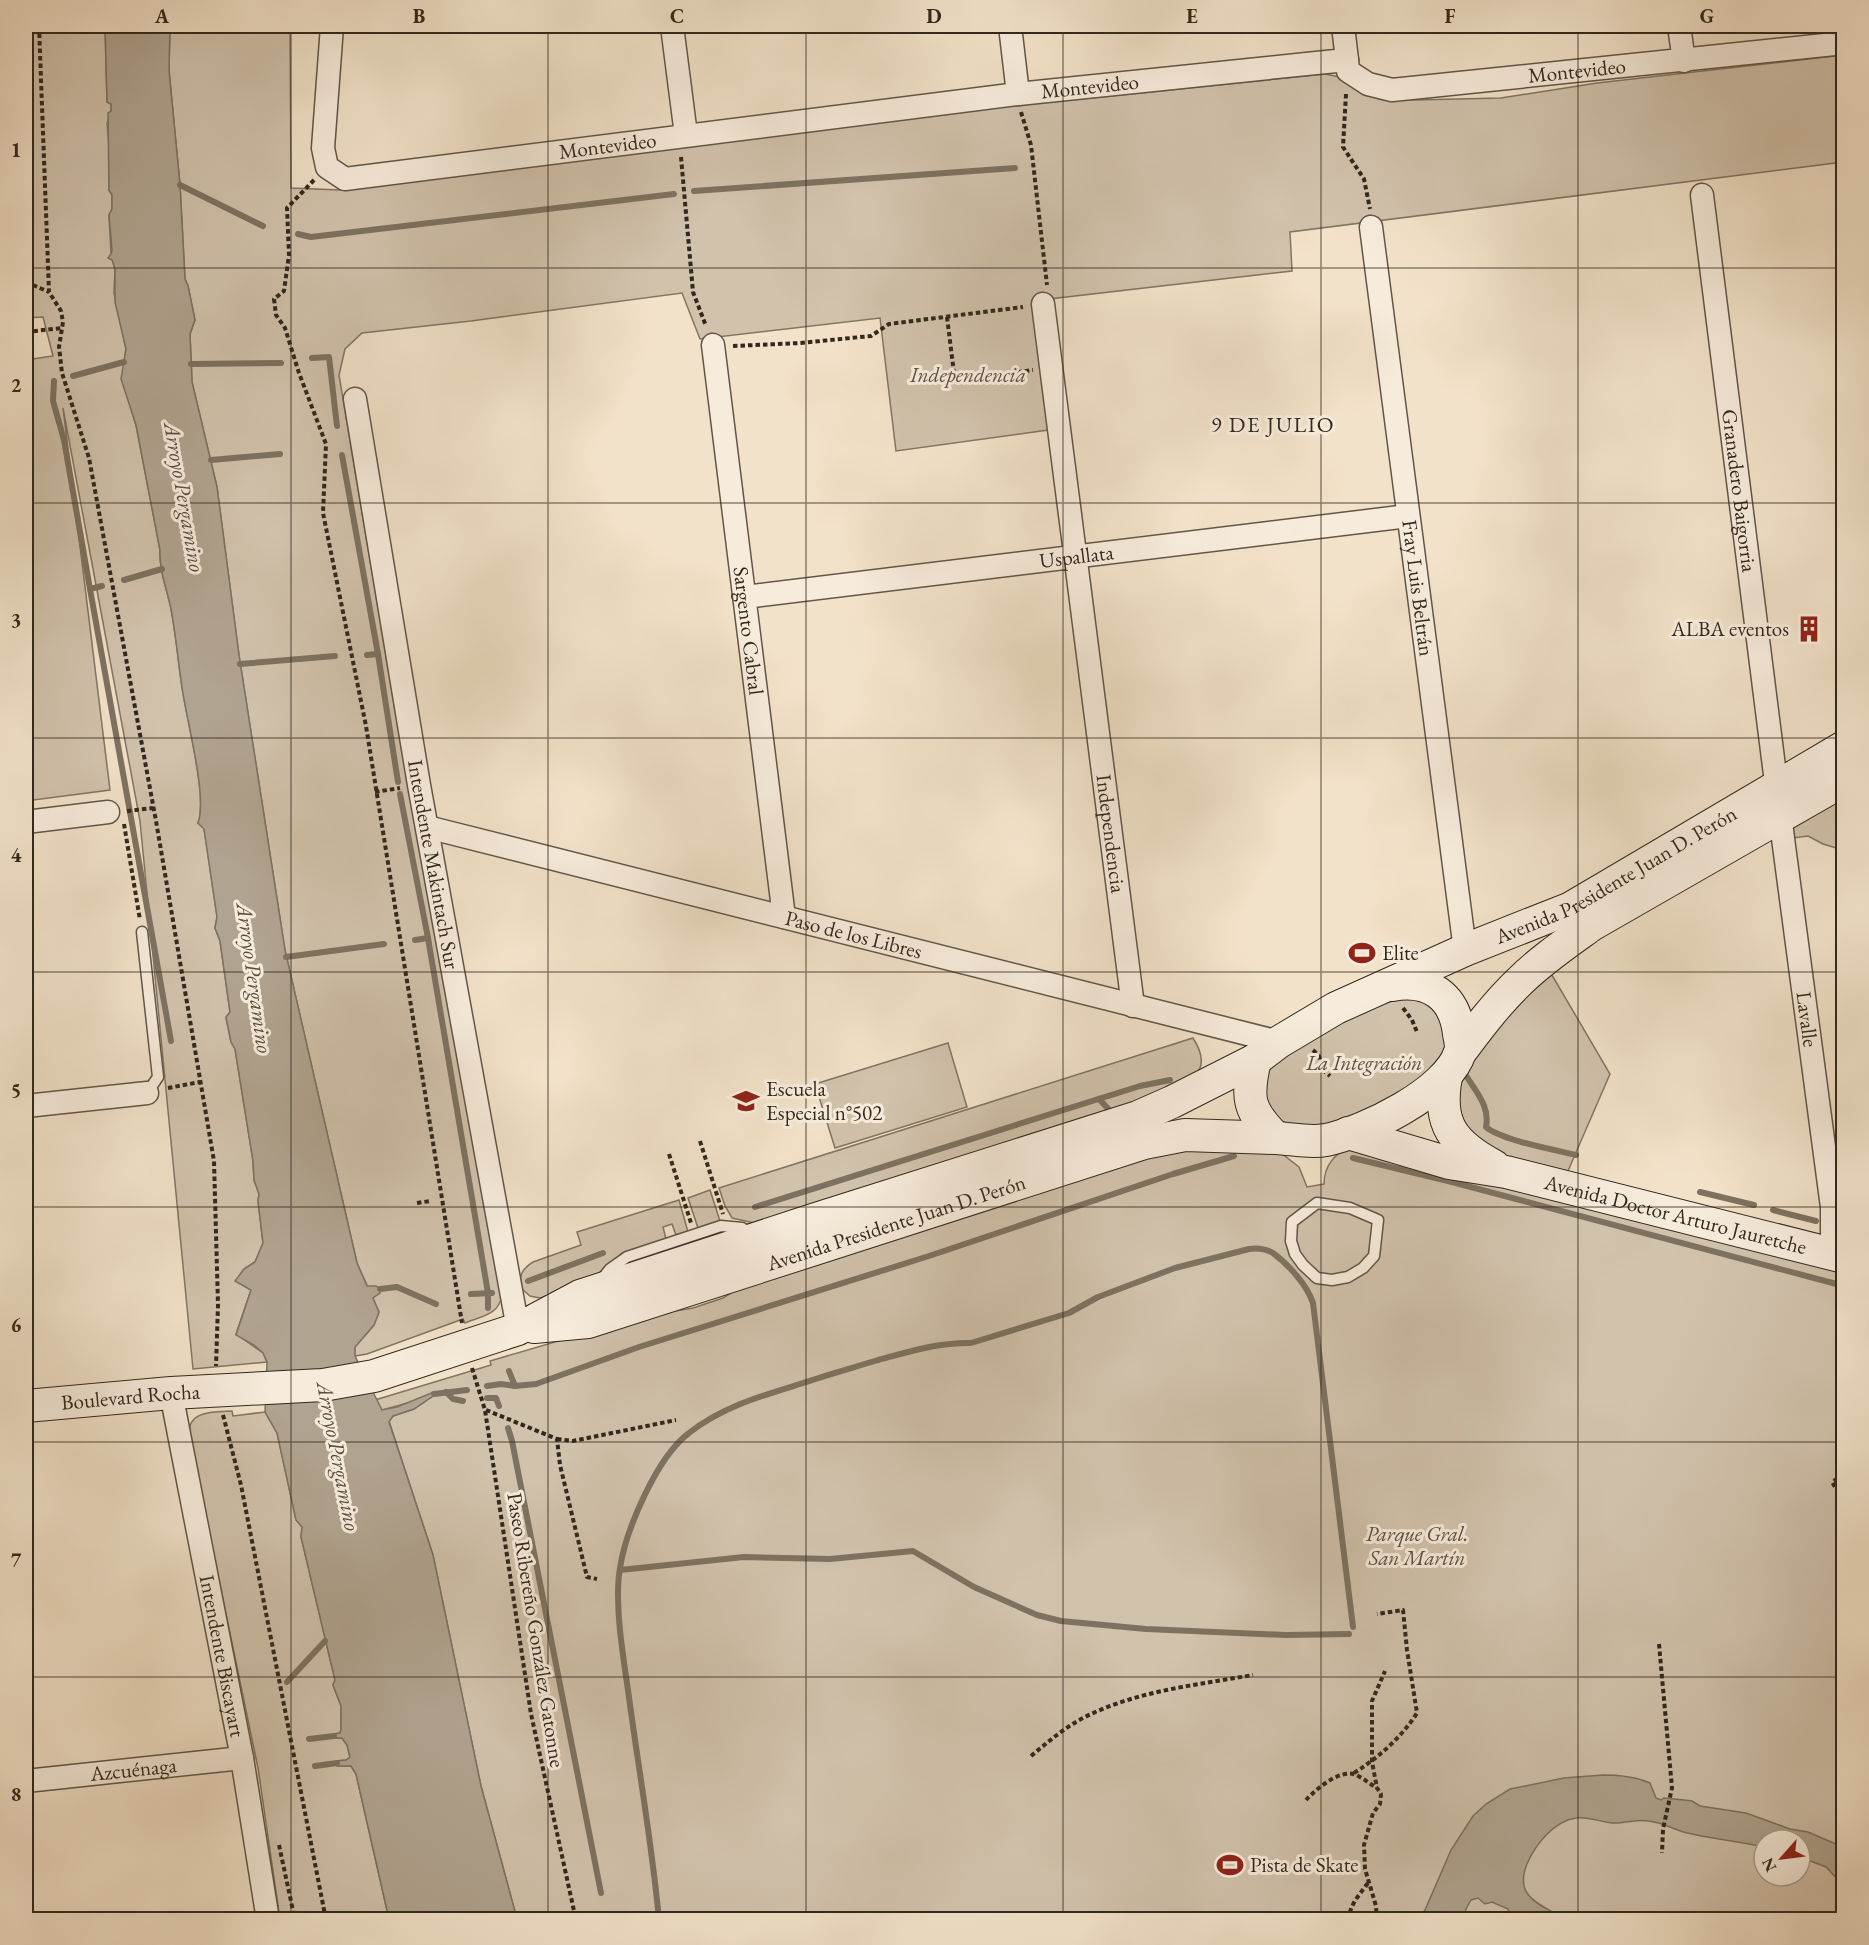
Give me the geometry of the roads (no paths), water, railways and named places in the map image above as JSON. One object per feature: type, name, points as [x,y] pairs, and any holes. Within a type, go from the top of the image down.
[{"type":"main road","name":"Avenida Presidente Juan D. Perón","points":[[518,1329],[588,1322],[762,1251],[1138,1117],[1172,1102],[1278,1044],[1336,1008],[1465,950],[1571,908],[1844,747]]},
{"type":"main road","name":"Avenida Presidente Juan D. Perón","points":[[374,1376],[518,1329],[580,1296],[762,1251],[1144,1143],[1185,1135],[1314,1141],[1348,1133],[1391,1115],[1453,1064],[1495,1007],[1555,950],[1593,924],[1844,780]]},
{"type":"main road","name":"Avenida Presidente Juan D. Perón","points":[[1379,988],[1398,984],[1414,984],[1432,988],[1451,1004],[1458,1025],[1453,1064]]},
{"type":"main road","points":[[1276,1138],[1259,1121],[1251,1102],[1249,1083],[1278,1044]]},
{"type":"main road","name":"Avenida Doctor Arturo Jauretche","points":[[1453,1064],[1442,1096],[1445,1119],[1457,1140],[1475,1156],[1506,1172]]},
{"type":"main road","name":"Avenida Doctor Arturo Jauretche","points":[[1348,1133],[1449,1163],[1506,1172],[1838,1255]]},
{"type":"main road","name":"Boulevard Rocha","points":[[26,1406],[171,1393],[323,1385],[374,1376]]},
{"type":"street","name":"Montevideo","points":[[332,26],[323,148],[327,167],[345,179],[1018,94],[1348,66],[1368,84],[1392,90],[1844,44]]},
{"type":"street","points":[[672,26],[686,135]]},
{"type":"street","points":[[1010,26],[1018,94]]},
{"type":"street","points":[[1343,26],[1348,66]]},
{"type":"street","points":[[1679,26],[1684,61]]},
{"type":"street","name":"Granadero Baigorria","points":[[1702,195],[1777,786]]},
{"type":"street","name":"Fray Luis Beltrán","points":[[1371,227],[1465,950]]},
{"type":"street","name":"Independencia","points":[[1043,304],[1133,1006]]},
{"type":"street","name":"Sargento Cabral","points":[[713,345],[784,917]]},
{"type":"street","name":"Intendente Makintach Sur","points":[[355,399],[426,827],[518,1329]]},
{"type":"street","name":"Uspallata","points":[[745,597],[1408,516]]},
{"type":"street","name":"Lavalle","points":[[1777,786],[1838,1255]]},
{"type":"street","points":[[26,822],[118,815]]},
{"type":"street","name":"Paso de los Libres","points":[[426,827],[1278,1044]]},
{"type":"street","points":[[26,1106],[147,1093]]},
{"type":"street","name":"Intendente Biscayart","points":[[171,1393],[242,1758],[268,1920]]},
{"type":"street","name":"Azcuénaga","points":[[26,1781],[242,1758]]},
{"type":"lane","points":[[142,932],[158,1077],[147,1093]]},
{"type":"lane","points":[[1317,1203],[1350,1208],[1378,1220],[1374,1256],[1363,1268],[1348,1277],[1332,1280],[1317,1278],[1299,1259],[1291,1241],[1292,1222],[1317,1203]]},
{"type":"lane","points":[[591,1293],[610,1269],[627,1257],[727,1226],[742,1228],[762,1251]]},
{"type":"water","name":"Arroyo Pergamino","points":[[105,26],[170,26],[169,70],[180,185],[185,279],[195,320],[190,334],[192,382],[217,487],[239,655],[285,950],[357,1263],[367,1286],[376,1286],[380,1289],[380,1293],[373,1298],[379,1312],[374,1325],[355,1347],[355,1356],[382,1410],[397,1407],[434,1392],[433,1396],[414,1409],[393,1416],[389,1422],[433,1555],[481,1786],[517,1919],[389,1919],[356,1774],[351,1766],[337,1766],[336,1761],[350,1757],[347,1745],[342,1738],[334,1738],[334,1734],[340,1733],[341,1730],[341,1706],[333,1685],[335,1680],[301,1537],[302,1527],[296,1520],[277,1433],[265,1412],[267,1362],[263,1353],[254,1345],[236,1335],[251,1290],[235,1281],[244,1269],[255,1262],[263,1243],[259,1194],[254,1180],[235,1049],[231,1042],[226,1017],[230,1012],[220,941],[215,928],[217,917],[204,829],[198,823],[200,795],[198,777],[173,619],[162,572],[160,550],[136,425],[121,379],[126,349],[115,302],[115,269],[112,260],[108,258],[112,250],[109,215],[112,209],[112,195],[109,190],[108,113],[111,111],[111,104],[107,102]]},
{"type":"water","points":[[1627,1776],[1650,1783],[1656,1798],[1661,1800],[1664,1798],[1692,1801],[1700,1806],[1746,1813],[1787,1828],[1752,1828],[1752,1845],[1687,1833],[1653,1822],[1612,1823],[1590,1818],[1576,1818],[1560,1824],[1546,1835],[1530,1857],[1524,1876],[1524,1885],[1532,1899],[1565,1919],[1511,1919],[1508,1909],[1492,1902],[1485,1904],[1478,1898],[1471,1900],[1468,1905],[1465,1912],[1466,1919],[1418,1919],[1425,1910],[1451,1850],[1473,1816],[1486,1804],[1510,1789],[1564,1778]]},
{"type":"water","points":[[1812,1834],[1843,1847],[1843,1885],[1826,1867],[1812,1862]]},
{"type":"waterway","points":[[694,191],[1015,168]]},
{"type":"waterway","points":[[180,185],[263,226]]},
{"type":"waterway","points":[[298,234],[311,237],[674,194]]},
{"type":"waterway","points":[[312,358],[329,357],[337,426]]},
{"type":"waterway","points":[[73,376],[124,362]]},
{"type":"waterway","points":[[191,364],[281,363]]},
{"type":"waterway","points":[[54,381],[53,401],[64,440],[90,589]]},
{"type":"waterway","points":[[211,460],[280,454]]},
{"type":"waterway","points":[[342,455],[378,654],[398,782]]},
{"type":"waterway","points":[[124,580],[162,569]]},
{"type":"waterway","points":[[102,586],[90,589],[171,1041]]},
{"type":"waterway","points":[[367,655],[378,654]]},
{"type":"waterway","points":[[240,664],[335,656]]},
{"type":"waterway","points":[[400,794],[428,938],[488,1293],[488,1308]]},
{"type":"waterway","points":[[415,940],[428,938]]},
{"type":"waterway","points":[[286,957],[384,944]]},
{"type":"waterway","points":[[1467,1077],[1484,1107],[1486,1127],[1503,1136],[1576,1155]]},
{"type":"waterway","points":[[755,1207],[1140,1086],[1170,1080]]},
{"type":"waterway","points":[[1099,1099],[1113,1114]]},
{"type":"waterway","points":[[487,1386],[536,1384],[639,1347],[929,1256],[1173,1174],[1234,1156]]},
{"type":"waterway","points":[[1353,1158],[1844,1286]]},
{"type":"waterway","points":[[1700,1192],[1754,1205]]},
{"type":"waterway","points":[[1773,1210],[1816,1221]]},
{"type":"waterway","points":[[659,1920],[622,1645],[618,1597],[620,1568],[636,1514],[655,1476],[677,1444],[702,1424],[742,1403],[878,1360],[936,1346],[971,1343],[1069,1313],[1098,1297],[1175,1268],[1249,1249],[1273,1253],[1297,1276],[1313,1303],[1353,1627]]},
{"type":"waterway","points":[[528,1281],[603,1253]]},
{"type":"waterway","points":[[380,1289],[397,1287],[436,1304]]},
{"type":"waterway","points":[[471,1294],[492,1293]]},
{"type":"waterway","points":[[509,1371],[515,1386]]},
{"type":"waterway","points":[[434,1394],[467,1390]]},
{"type":"waterway","points":[[446,1392],[453,1399],[463,1401]]},
{"type":"waterway","points":[[487,1398],[496,1398],[499,1406]]},
{"type":"waterway","points":[[508,1428],[601,1893]]},
{"type":"waterway","points":[[620,1570],[744,1557],[830,1559],[913,1551],[974,1587],[1037,1615],[1061,1621],[1146,1629],[1286,1635],[1349,1634]]},
{"type":"waterway","points":[[287,1682],[325,1641]]},
{"type":"waterway","points":[[309,1739],[334,1736]]},
{"type":"waterway","points":[[315,1766],[337,1763]]},
{"type":"place","name":"ALBA eventos","points":[[1809,629]]},
{"type":"place","name":"Elite","points":[[1362,953]]},
{"type":"place","name":"Escuela Especial n°502","points":[[746,1101]]},
{"type":"place","name":"Pista de Skate","points":[[1230,1865]]},
{"type":"district","name":"9 DE JULIO","points":[[1273,424]]},
{"type":"park label","name":"La Integración","points":[[1364,1063]]},
{"type":"park label","name":"Parque Gral. San Martín","points":[[1417,1546]]}]
